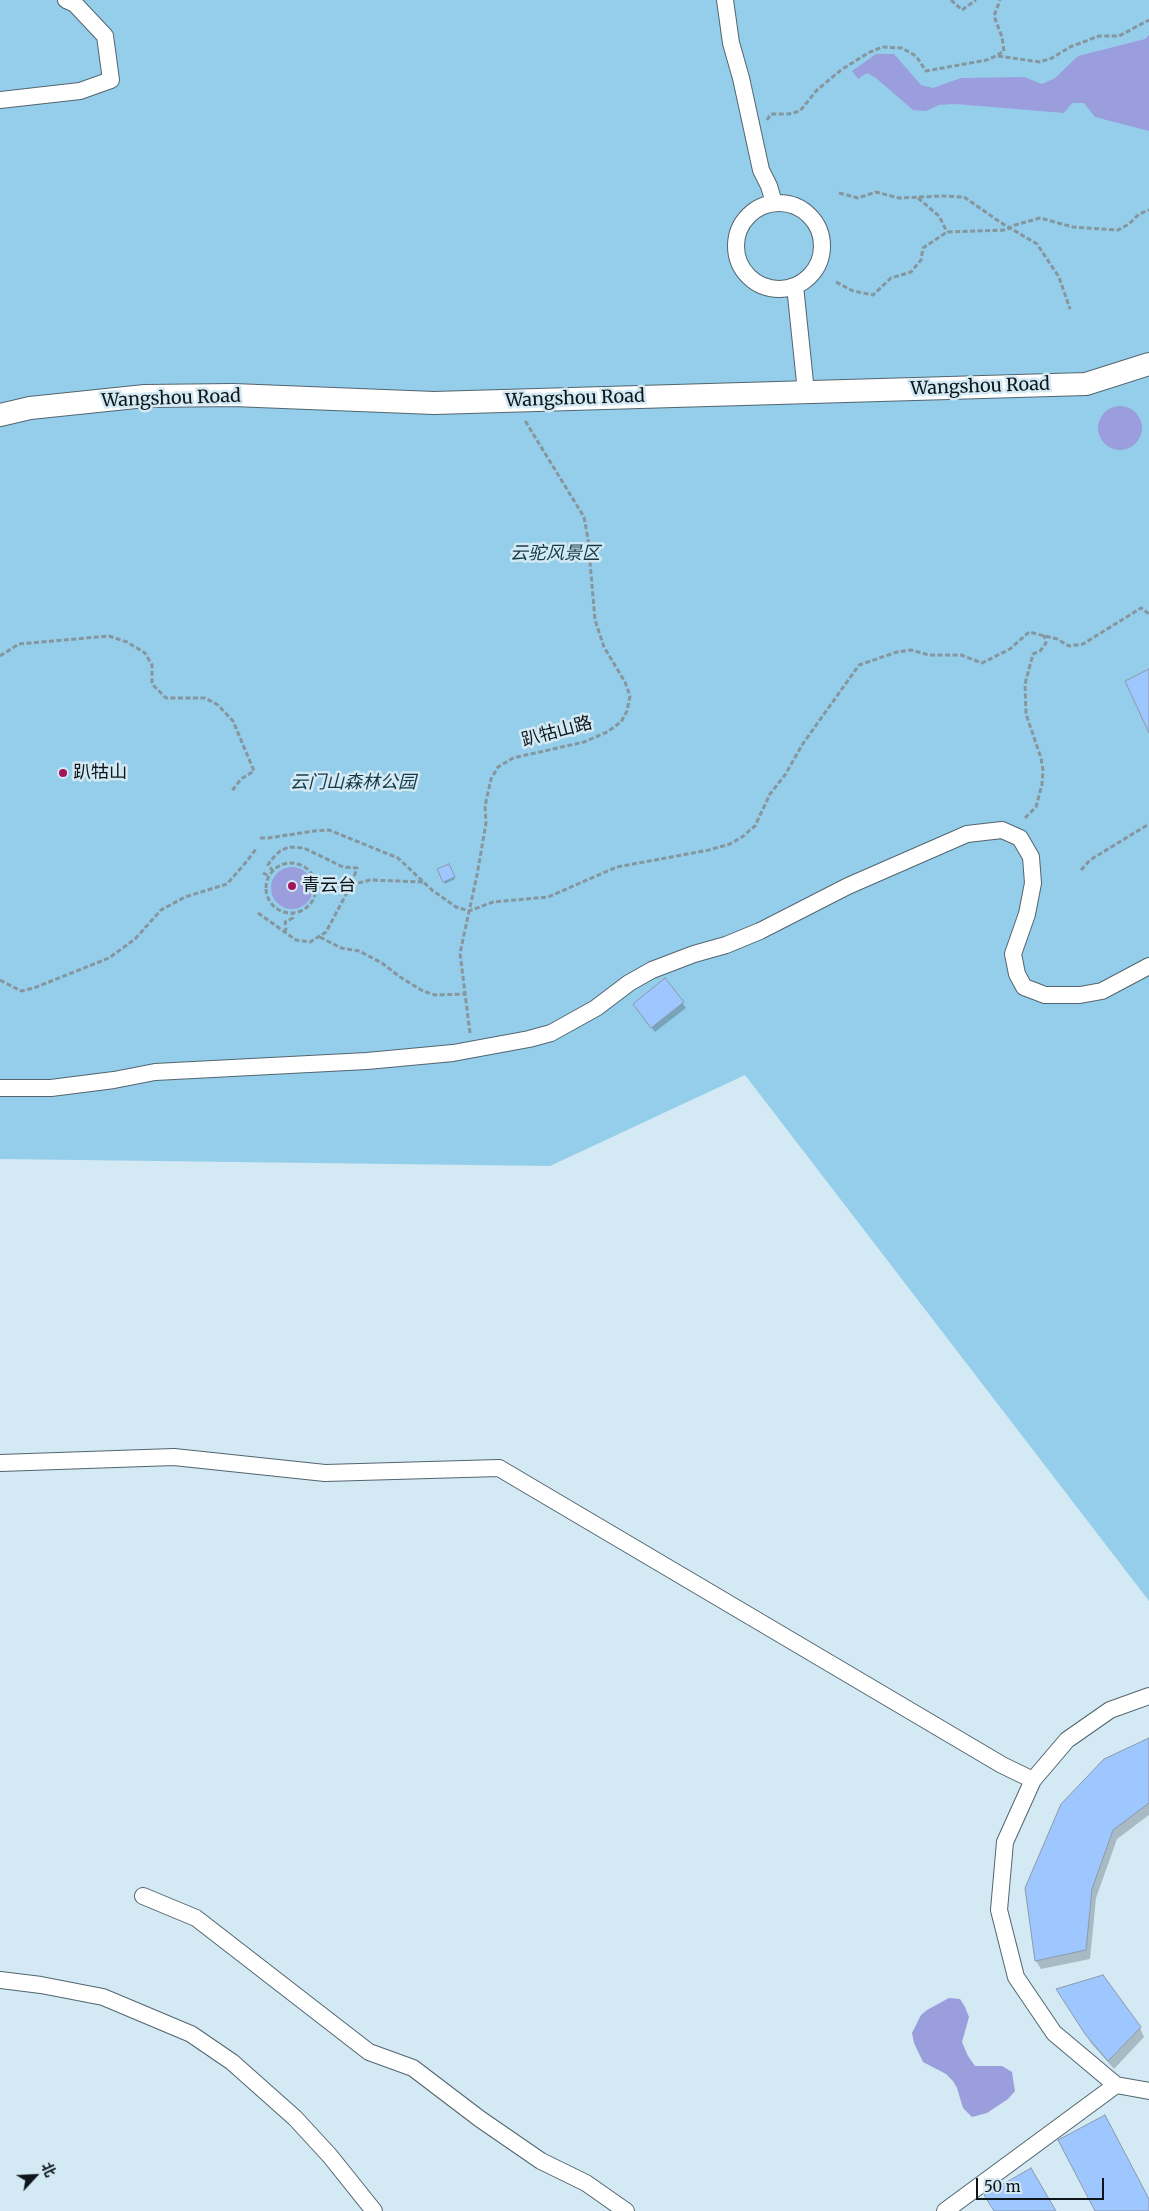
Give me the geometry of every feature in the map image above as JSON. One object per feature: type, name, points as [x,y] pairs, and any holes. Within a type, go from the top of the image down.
[{"type":"street","points":[[725,0],[731,43],[741,78],[761,170],[769,186],[774,203]]},
{"type":"street","points":[[0,100],[80,91],[111,80],[105,36],[73,1]]},
{"type":"street","points":[[784,202],[808,212],[816,222],[821,234],[823,247],[815,271],[806,280],[794,286],[780,289],[766,287],[749,276],[738,258],[736,244],[739,230],[746,218],[756,208],[774,203],[784,202]]},
{"type":"street","points":[[794,286],[806,392]]},
{"type":"street","name":"Wangshou Road","points":[[0,415],[30,408],[145,396],[233,395],[434,403],[1086,384],[1149,364]]},
{"type":"street","points":[[0,1088],[51,1088],[154,1072],[367,1061],[453,1053],[496,1046],[551,1033],[596,1008],[628,983],[652,970],[694,954],[726,945],[760,931],[856,882],[968,834],[1002,830],[1020,838],[1031,857],[1033,883],[1027,914],[1013,954],[1016,974],[1024,987],[1045,995],[1080,995],[1102,991],[1149,966]]},
{"type":"street","points":[[0,1463],[174,1457],[325,1473],[499,1468],[1002,1765],[1032,1780]]},
{"type":"street","points":[[1149,1696],[1110,1710],[1067,1740],[1032,1780],[1005,1842],[999,1910],[1016,1976],[1054,2034],[1116,2085],[1149,2091]]},
{"type":"street","points":[[143,1896],[196,1918],[369,2052],[414,2068],[480,2119],[541,2161],[586,2183],[626,2211]]},
{"type":"street","points":[[0,1980],[41,1985],[103,1997],[191,2034],[232,2062],[295,2118],[330,2156],[374,2211]]},
{"type":"street","points":[[945,2211],[1116,2085]]},
{"type":"path","points":[[951,0],[962,10],[976,0]]},
{"type":"path","points":[[996,56],[1004,51],[1002,37],[994,16],[1000,0]]},
{"type":"path","points":[[765,123],[772,114],[789,114],[800,111],[817,90],[829,80],[868,53],[882,47],[902,48],[916,56],[926,71],[996,56],[1040,62],[1052,58],[1070,46],[1099,36],[1119,36],[1149,20]]},
{"type":"path","points":[[839,192],[858,198],[876,192],[899,198],[964,197],[1000,222],[1037,244],[1059,277],[1070,309]]},
{"type":"path","points":[[917,197],[939,216],[947,232]]},
{"type":"path","points":[[836,282],[853,292],[873,295],[891,278],[911,272],[921,260],[923,248],[947,232],[1006,230],[1040,218],[1073,227],[1118,230],[1129,224],[1139,214],[1149,210]]},
{"type":"path","name":"趴牯山路","points":[[473,1049],[460,954],[486,823],[485,806],[491,779],[498,766],[513,758],[584,742],[607,732],[621,722],[627,711],[630,696],[625,682],[604,647],[595,620],[588,539],[584,517],[522,417],[516,400]]},
{"type":"path","points":[[260,838],[314,830],[329,830],[398,858],[432,890],[456,907],[469,911],[493,902],[548,897],[617,867],[709,850],[730,844],[742,837],[755,826],[770,794],[785,775],[802,746],[859,665],[897,652],[911,650],[929,655],[961,655],[982,663],[1010,650],[1029,632],[1058,639],[1069,646],[1083,644],[1141,608],[1149,614]]},
{"type":"path","points":[[1025,818],[1036,807],[1042,784],[1043,770],[1041,758],[1026,714],[1025,684],[1033,654],[1040,651],[1046,642],[1044,635]]},
{"type":"path","points":[[0,656],[19,644],[109,636],[127,642],[145,653],[152,665],[152,684],[166,698],[205,698],[218,705],[233,721],[254,771],[241,779],[232,792]]},
{"type":"path","points":[[1081,870],[1090,860],[1149,824]]},
{"type":"path","points":[[258,913],[296,940],[310,942],[326,932],[351,885],[357,868],[343,867],[304,848],[289,847],[280,851],[268,865],[273,871]]},
{"type":"path","points":[[0,980],[21,991],[34,988],[109,958],[135,939],[160,910],[185,897],[227,884],[256,848]]},
{"type":"path","points":[[295,863],[307,868],[315,880],[316,894],[303,910],[292,912],[277,908],[269,899],[266,887],[270,876],[273,871],[283,864],[295,863]]},
{"type":"path","points":[[263,873],[270,876]]},
{"type":"path","points":[[351,885],[370,880],[424,882]]},
{"type":"path","points":[[284,932],[286,929],[285,922],[293,918],[292,912]]},
{"type":"path","points":[[320,937],[341,948],[360,951],[382,963],[423,991],[435,995],[464,994]]},
{"type":"green space","name":"云门山森林公园","points":[[0,0],[1149,0],[1149,1601],[745,1075],[550,1166],[0,1159]]},
{"type":"shaded area","points":[[1149,35],[1149,131],[1095,117],[1084,103],[1072,103],[1064,113],[955,104],[939,105],[926,111],[913,110],[876,78],[867,73],[858,79],[852,71],[876,54],[894,54],[921,85],[933,88],[961,78],[1024,77],[1042,84],[1055,78],[1078,56],[1145,39]]},
{"type":"shaded area","points":[[1120,406],[1132,410],[1138,416],[1142,428],[1138,440],[1132,446],[1120,450],[1108,446],[1102,440],[1098,428],[1102,416],[1108,410]]},
{"type":"shaded area","name":"青云台","points":[[296,867],[304,870],[310,876],[313,888],[310,900],[304,906],[288,909],[280,906],[274,900],[271,884],[274,876],[280,870]]},
{"type":"shaded area","points":[[949,1998],[960,1999],[969,2017],[962,2042],[975,2066],[1002,2066],[1012,2072],[1015,2091],[1008,2099],[987,2113],[972,2117],[963,2108],[953,2081],[946,2074],[923,2062],[914,2043],[912,2033],[921,2015]]},
{"type":"building","points":[[1149,669],[1149,733],[1125,681]]},
{"type":"building","points":[[449,864],[455,877],[443,882],[437,869]]},
{"type":"building","points":[[665,978],[684,1002],[651,1028],[633,1004]]},
{"type":"building","points":[[1149,1738],[1149,1803],[1113,1830],[1092,1889],[1086,1950],[1035,1961],[1025,1888],[1061,1804],[1104,1759]]},
{"type":"building","points":[[1103,1975],[1141,2027],[1108,2061],[1085,2034],[1056,1989]]},
{"type":"building","points":[[1105,2115],[1149,2199],[1149,2211],[1095,2211],[1058,2140]]},
{"type":"building","points":[[1031,2168],[1056,2211],[994,2211],[984,2195]]},
{"type":"place","name":"趴牯山","points":[[63,773]]},
{"type":"place","name":"青云台","points":[[292,886]]},
{"type":"park label","name":"云驼风景区","points":[[555,554]]}]
